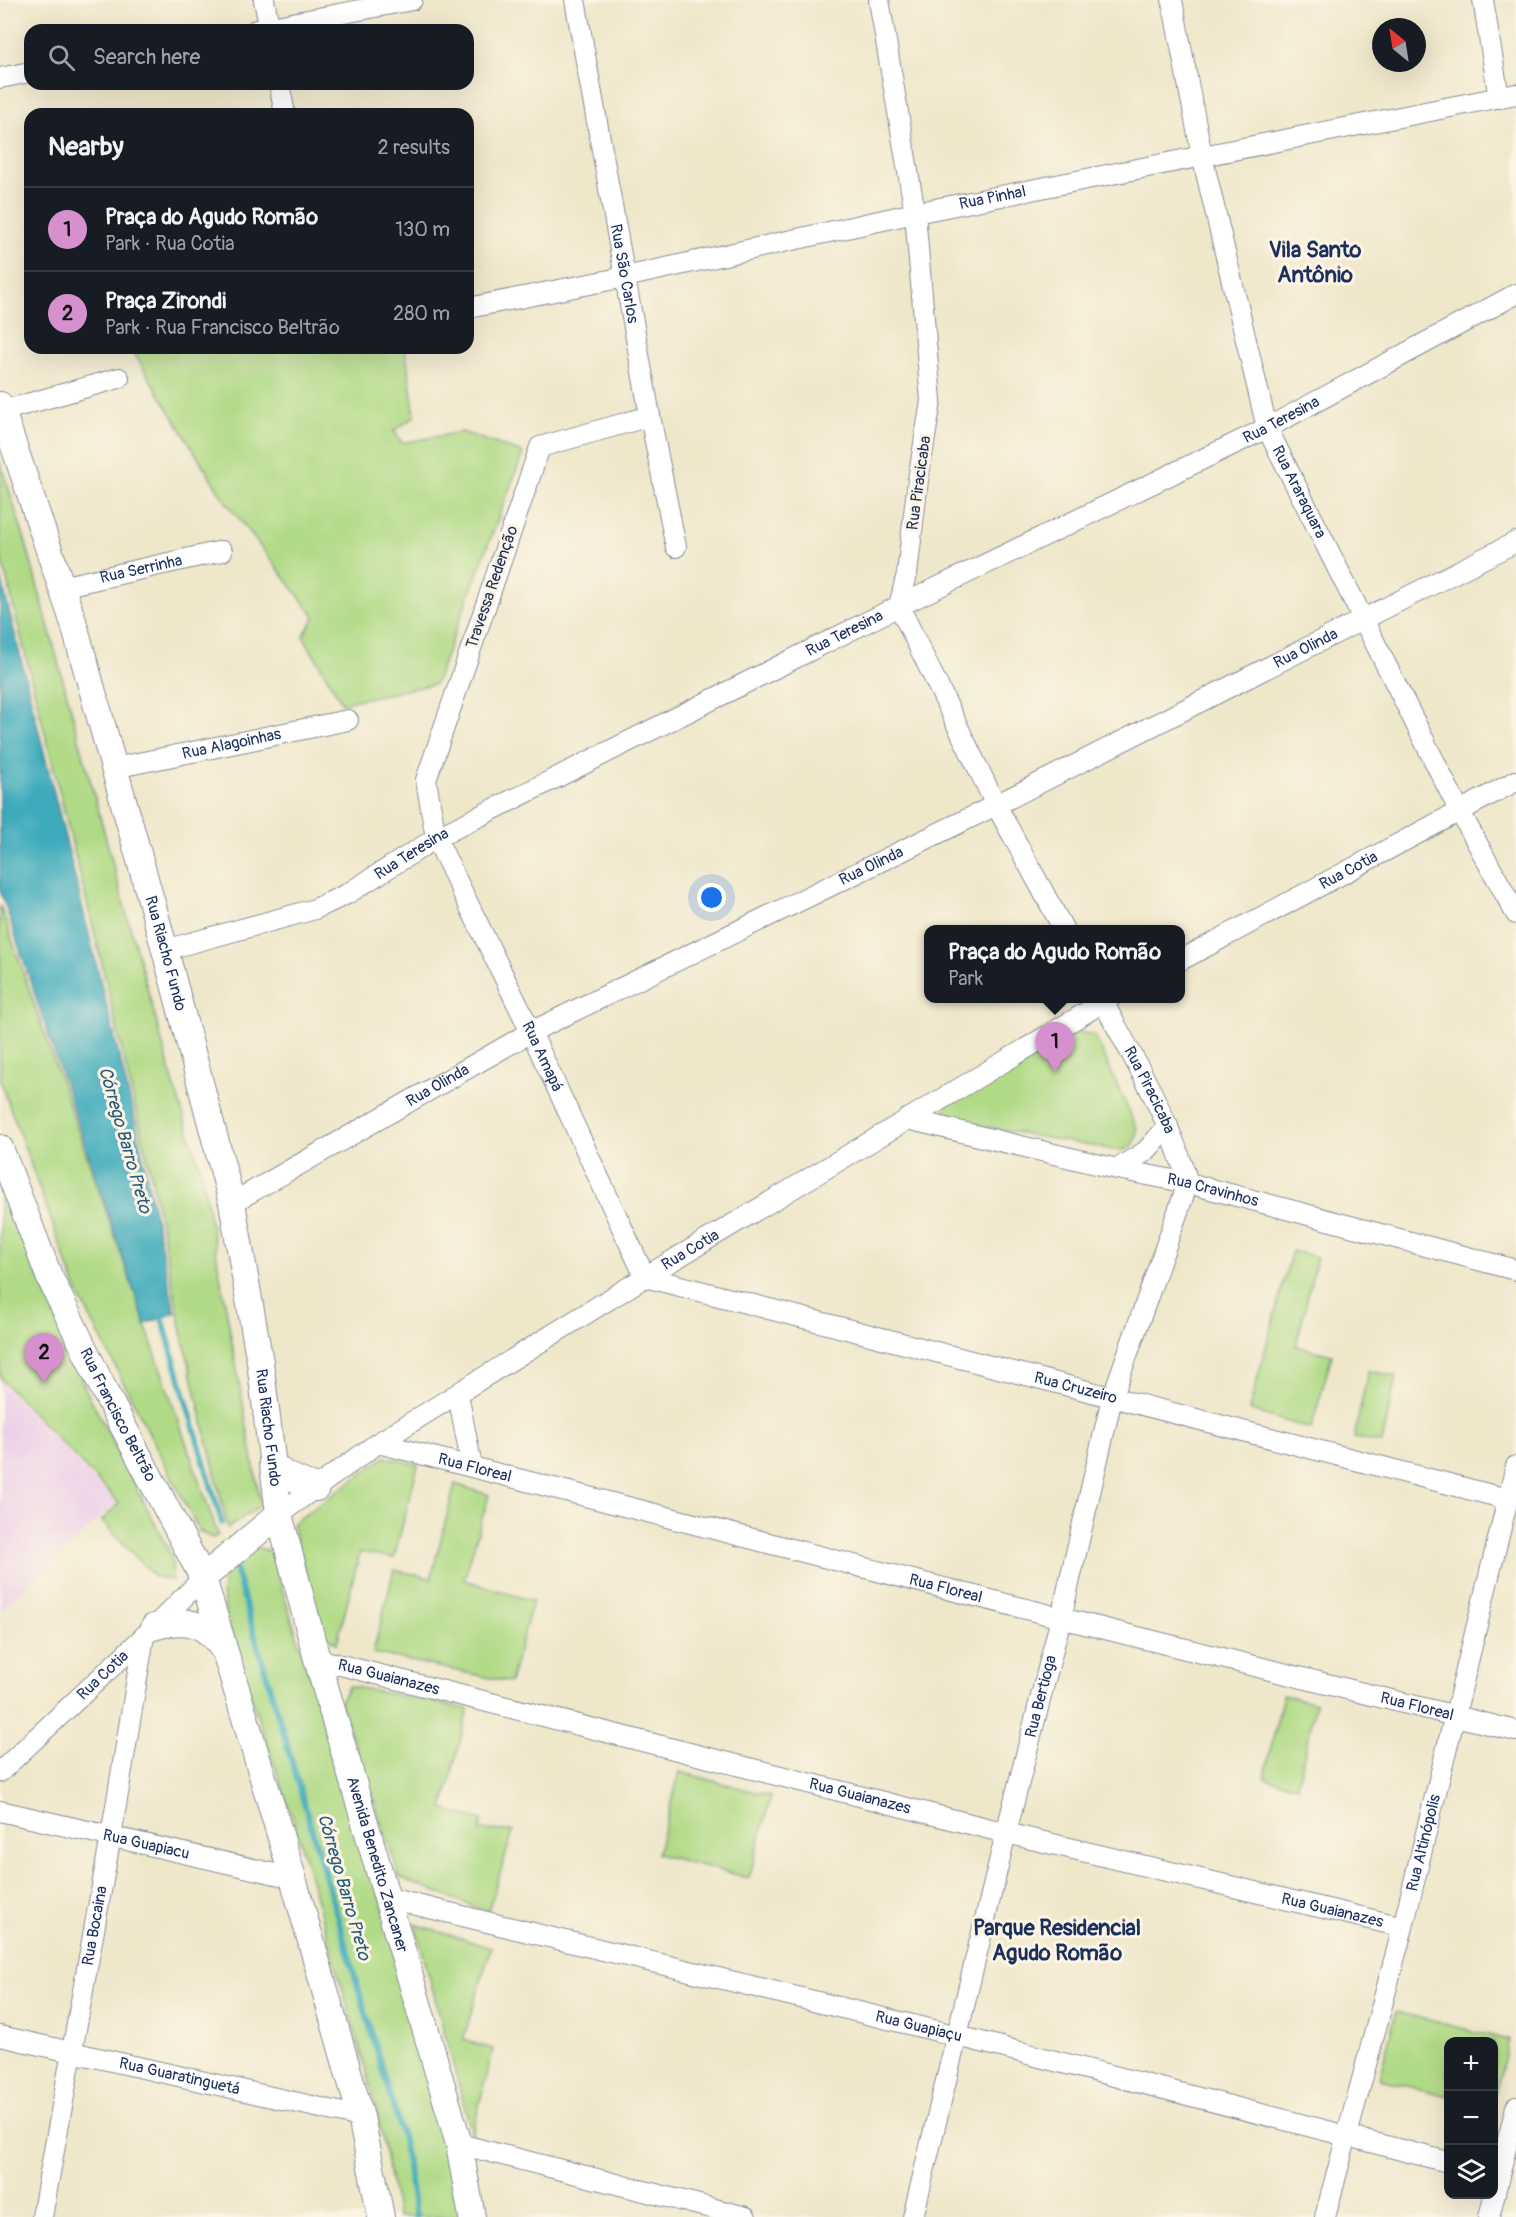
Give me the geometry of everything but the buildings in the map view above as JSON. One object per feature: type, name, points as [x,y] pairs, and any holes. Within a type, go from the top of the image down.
[{"type":"main road","name":"Rua Riacho Fundo","points":[[3,422],[61,587],[165,950],[232,1203],[260,1362],[279,1514]]},
{"type":"main road","name":"Rua Francisco Beltrão","points":[[0,1148],[49,1276],[105,1392],[203,1578]]},
{"type":"main road","points":[[272,1464],[284,1474],[316,1488]]},
{"type":"main road","points":[[279,1514],[203,1578],[293,1878],[361,2117],[381,2217]]},
{"type":"main road","name":"Avenida Benedito Zancaner","points":[[279,1514],[316,1659],[459,2144],[472,2217]]},
{"type":"main road","points":[[149,1632],[170,1622],[186,1622],[202,1627],[215,1637],[224,1651]]},
{"type":"street","points":[[264,0],[265,24]]},
{"type":"street","points":[[290,24],[412,0]]},
{"type":"street","name":"Rua São Carlos","points":[[575,0],[676,547]]},
{"type":"street","name":"Rua Piracicaba","points":[[879,0],[915,213],[932,402],[918,480],[907,574],[899,606]]},
{"type":"street","name":"Rua Araraquara","points":[[1172,0],[1202,156],[1267,428],[1459,810],[1516,914]]},
{"type":"street","points":[[1483,0],[1508,96]]},
{"type":"street","points":[[0,78],[24,73]]},
{"type":"street","points":[[280,90],[284,108]]},
{"type":"street","name":"Rua Pinhal","points":[[474,307],[625,277],[915,213],[1508,96]]},
{"type":"street","name":"Rua Teresina","points":[[165,950],[315,909],[347,894],[436,838],[899,606],[1267,428],[1516,294]]},
{"type":"street","points":[[3,422],[119,378]]},
{"type":"street","name":"Travessa Redenção","points":[[436,838],[426,780],[540,447],[650,416]]},
{"type":"street","name":"Rua Olinda","points":[[232,1203],[531,1032],[996,805],[1516,542]]},
{"type":"street","name":"Rua Serrinha","points":[[61,587],[222,551]]},
{"type":"street","points":[[899,606],[996,805],[1061,925]]},
{"type":"street","name":"Rua Alagoinhas","points":[[114,768],[348,720]]},
{"type":"street","name":"Rua Cotia","points":[[1185,958],[1516,781]]},
{"type":"street","name":"Rua Amapá","points":[[436,838],[531,1032],[645,1277]]},
{"type":"street","name":"Rua Cotia","points":[[279,1514],[378,1443],[645,1277],[1100,1003]]},
{"type":"street","name":"Rua Piracicaba","points":[[1106,1003],[1168,1126],[1180,1154],[1188,1183]]},
{"type":"street","name":"Rua Cravinhos","points":[[907,1119],[1117,1169],[1188,1183],[1516,1270]]},
{"type":"street","points":[[1117,1169],[1146,1151],[1168,1126]]},
{"type":"street","name":"Rua Bertioga","points":[[913,2217],[1006,1833],[1061,1618],[1112,1398],[1188,1183]]},
{"type":"street","name":"Rua Cruzeiro","points":[[645,1277],[1507,1500]]},
{"type":"street","points":[[458,1394],[472,1467]]},
{"type":"street","name":"Rua Floreal","points":[[378,1443],[1061,1618],[1516,1731]]},
{"type":"street","name":"Rua Altinópolis","points":[[1325,2217],[1403,1927],[1516,1466]]},
{"type":"street","name":"Rua Cotia","points":[[2,1767],[149,1632],[203,1578]]},
{"type":"street","name":"Rua Bocaina","points":[[42,2217],[149,1632]]},
{"type":"street","name":"Rua Guaianazes","points":[[316,1659],[1006,1833],[1403,1927]]},
{"type":"street","name":"Rua Guapiacu","points":[[0,1811],[293,1878]]},
{"type":"street","name":"Rua Guapiaçu","points":[[388,1898],[958,2036],[1444,2161]]},
{"type":"street","name":"Rua Guaratinguetá","points":[[0,2036],[361,2117]]},
{"type":"street","points":[[1489,2217],[1503,2175],[1516,2107]]},
{"type":"street","points":[[459,2144],[746,2217]]},
{"type":"shaded area","points":[[0,1382],[116,1503],[0,1610]]},
{"type":"green space","points":[[135,354],[406,354],[415,416],[394,431],[402,443],[462,432],[523,453],[435,684],[342,703],[303,636],[315,617],[223,498]]},
{"type":"green space","points":[[0,462],[25,540],[174,1085],[202,1174],[261,1505],[228,1528],[184,1342],[151,1175],[96,939],[0,552]]},
{"type":"green space","points":[[0,905],[218,1535],[212,1538],[199,1531],[77,1291],[0,1080]]},
{"type":"green space","points":[[1071,1029],[1095,1036],[1137,1129],[1135,1141],[1128,1148],[1120,1151],[952,1121],[944,1113],[948,1103]]},
{"type":"green space","points":[[0,1183],[85,1388],[172,1557],[172,1580],[155,1577],[102,1521],[119,1503],[0,1378]]},
{"type":"green space","points":[[1292,1251],[1317,1257],[1296,1346],[1332,1355],[1311,1429],[1249,1410]]},
{"type":"green space","points":[[1368,1371],[1396,1376],[1382,1443],[1354,1438]]},
{"type":"green space","points":[[385,1457],[418,1465],[394,1558],[360,1552],[337,1643],[322,1634],[292,1524]]},
{"type":"green space","points":[[455,1484],[489,1495],[464,1580],[533,1601],[510,1682],[373,1653],[394,1570],[431,1578]]},
{"type":"green space","points":[[254,1547],[270,1551],[386,1917],[462,2217],[398,2217],[374,2098],[297,1831],[240,1665],[226,1613],[222,1592],[225,1573]]},
{"type":"green space","points":[[349,1686],[468,1709],[443,1809],[482,1820],[480,1830],[513,1831],[488,1912],[400,1878],[340,1701]]},
{"type":"green space","points":[[1283,1695],[1316,1703],[1297,1786],[1264,1778]]},
{"type":"green space","points":[[680,1772],[771,1796],[749,1878],[657,1854]]},
{"type":"green space","points":[[415,1924],[491,1948],[463,2040],[493,2049],[472,2134]]},
{"type":"green space","points":[[1396,2012],[1497,2037],[1444,2037],[1444,2095],[1379,2079]]},
{"type":"green space","points":[[1498,2037],[1509,2040],[1498,2083]]},
{"type":"water","points":[[0,574],[134,1116],[175,1313],[145,1324],[0,890]]},
{"type":"waterway","name":"Córrego Barro Preto","points":[[160,1311],[222,1523]]},
{"type":"waterway","name":"Córrego Barro Preto","points":[[235,1568],[403,2140],[416,2217]]},
{"type":"place","name":"Praça do Agudo Romão","points":[[1055,1072]]},
{"type":"place","name":"Praça Zirondi","points":[[44,1383]]},
{"type":"district","name":"Vila Santo Antônio","points":[[1315,262]]},
{"type":"district","name":"Parque Residencial Agudo Romão","points":[[1057,1940]]}]
